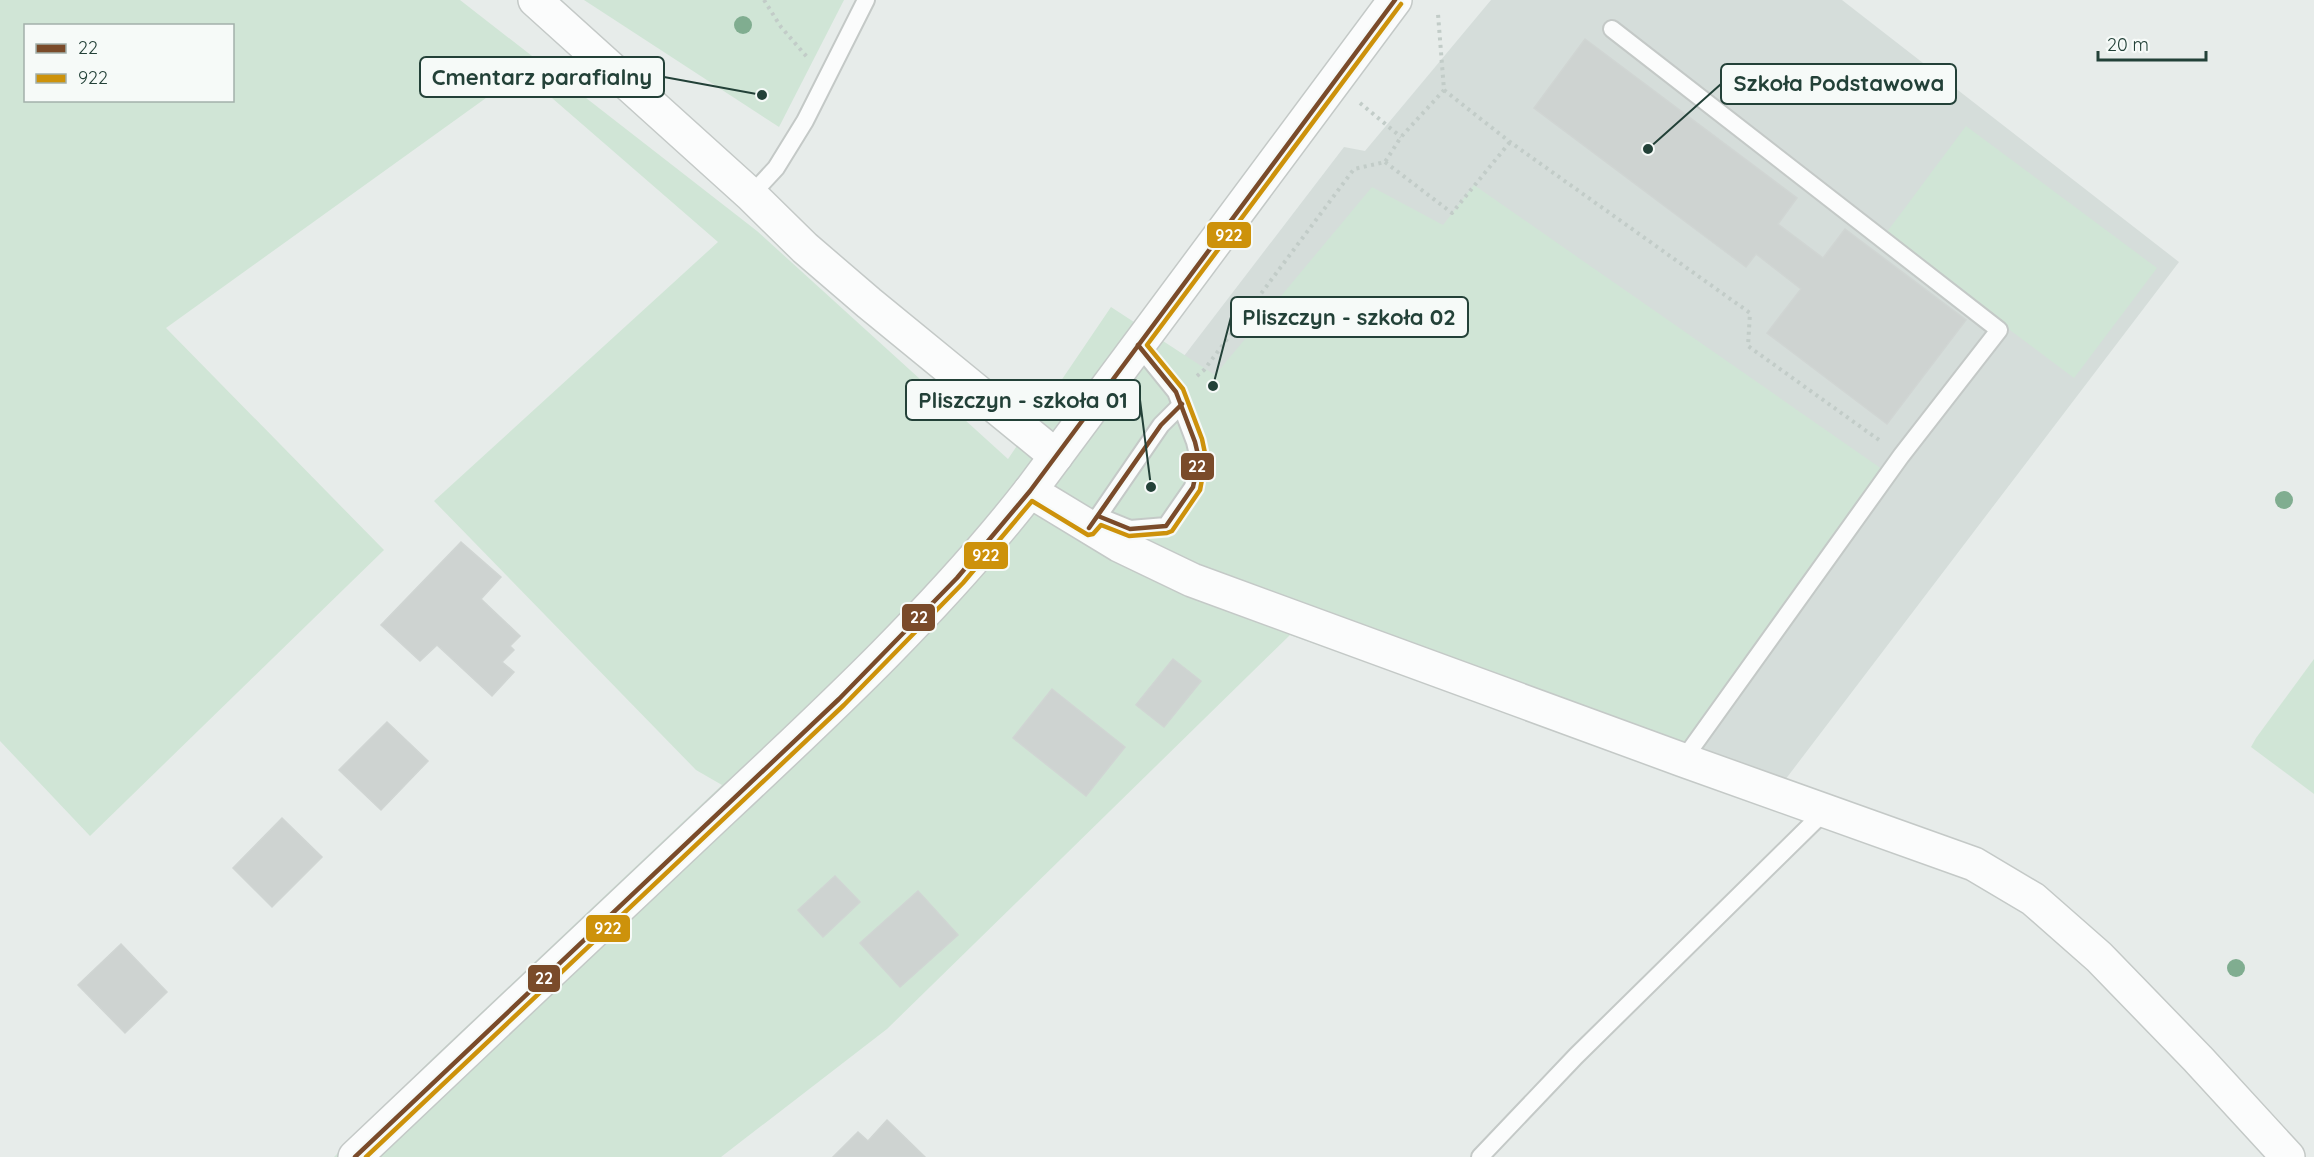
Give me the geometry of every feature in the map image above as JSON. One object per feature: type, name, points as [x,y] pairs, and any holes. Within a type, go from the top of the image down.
[{"type":"street","points":[[535,0],[751,195],[805,248],[1056,456]]},
{"type":"street","points":[[355,1157],[849,690],[930,608],[982,550],[1030,491],[1395,0]]},
{"type":"street","points":[[1030,491],[1094,522],[1148,561],[1192,580],[1974,864],[2033,899],[2099,957],[2198,1059],[2288,1157]]},
{"type":"lane","points":[[751,195],[776,168],[805,121],[867,0]]},
{"type":"lane","points":[[1612,29],[1999,330],[1902,456],[1683,760]]},
{"type":"lane","points":[[1138,345],[1176,392],[1182,404],[1199,459],[1193,487],[1166,526],[1130,529],[1094,522],[1161,425],[1182,404]]},
{"type":"lane","points":[[1480,1157],[1576,1056],[1825,811]]},
{"type":"path","points":[[764,0],[781,27],[812,62],[830,71]]},
{"type":"path","points":[[1333,84],[1401,137]]},
{"type":"path","points":[[1444,90],[1510,142],[1750,313],[1748,346],[1902,456]]},
{"type":"path","points":[[1384,162],[1452,213],[1510,142]]},
{"type":"shaded area","points":[[1491,0],[1842,0],[2179,262],[1785,780],[1673,740],[1184,356],[1344,147],[1365,151]]},
{"type":"green space","points":[[0,0],[460,0],[757,231],[1008,459],[1111,307],[1215,375],[1372,187],[1443,225],[1474,185],[1889,474],[1676,772],[1290,635],[887,1029],[721,1157],[334,1157],[433,1058],[722,785],[696,770],[434,501],[718,242],[522,72],[166,328],[384,550],[90,836],[0,741]]},
{"type":"green space","points":[[584,0],[844,0],[779,127]]},
{"type":"green space","points":[[1966,126],[2157,268],[2074,378],[1884,236]]},
{"type":"green space","points":[[2314,659],[2314,794],[2251,747]]},
{"type":"building","points":[[1585,39],[1797,198],[1778,224],[1823,258],[1845,229],[1966,320],[1887,424],[1767,333],[1801,289],[1756,254],[1746,267],[1534,108]]},
{"type":"building","points":[[461,542],[501,577],[481,599],[520,636],[510,646],[514,650],[502,662],[514,672],[492,696],[437,645],[420,661],[381,625]]},
{"type":"building","points":[[1173,659],[1201,681],[1164,727],[1136,705]]},
{"type":"building","points":[[1052,689],[1125,747],[1086,796],[1013,738]]},
{"type":"building","points":[[387,722],[428,761],[381,810],[339,770]]},
{"type":"building","points":[[282,818],[322,857],[272,907],[233,868]]},
{"type":"building","points":[[835,876],[860,902],[823,937],[798,910]]},
{"type":"building","points":[[918,891],[958,935],[900,987],[860,943]]},
{"type":"building","points":[[121,944],[167,992],[125,1033],[78,985]]},
{"type":"building","points":[[887,1120],[925,1157],[833,1157],[858,1132],[868,1141]]},
{"type":"transit line","name":"22","points":[[355,1157],[839,699],[957,578],[1030,491],[1395,0]]},
{"type":"transit line","name":"922","points":[[366,1157],[844,705],[963,583],[1032,501],[1088,535],[1093,534],[1101,525],[1129,536],[1172,531],[1200,490],[1206,458],[1202,439],[1183,389],[1147,345],[1401,4]]},
{"type":"transit line","name":"22","points":[[1098,516],[1130,529],[1166,526],[1193,487],[1199,459],[1176,392],[1138,345]]},
{"type":"transit line","name":"22","points":[[1089,528],[1161,425],[1182,404]]},
{"type":"place","name":"Cmentarz parafialny","points":[[762,95]]},
{"type":"place","name":"Szkoła Podstawowa","points":[[1648,149]]},
{"type":"place","name":"Pliszczyn - szkoła 02","points":[[1213,386]]},
{"type":"place","name":"Pliszczyn - szkoła 01","points":[[1151,487]]}]
